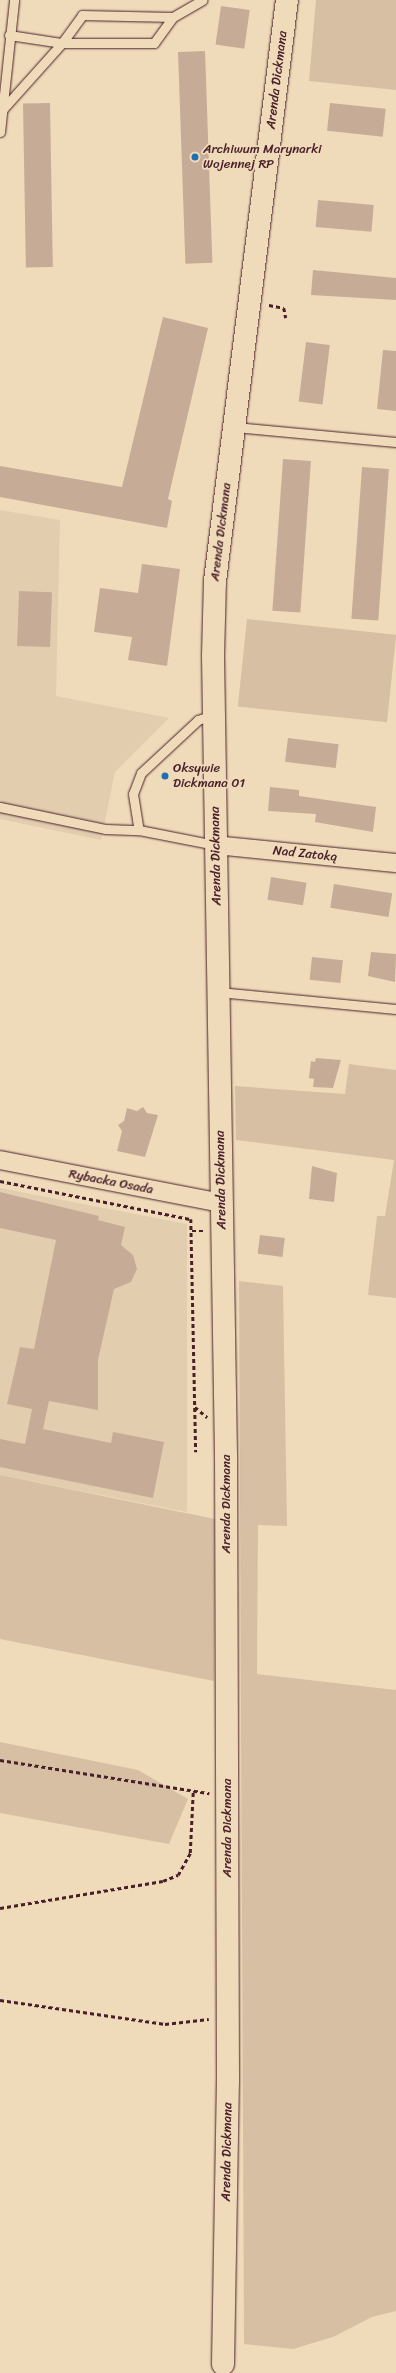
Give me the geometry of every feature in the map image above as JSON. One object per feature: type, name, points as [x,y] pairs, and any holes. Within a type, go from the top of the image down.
[{"type":"street","name":"Arenda Dickmana","points":[[223,2364],[228,2023],[227,1796],[221,1203],[215,844],[215,581],[287,0]]},
{"type":"street","name":"Nad Zatoką","points":[[215,844],[396,864]]},
{"type":"street","name":"Rybacka Osada","points":[[0,1160],[221,1203]]},
{"type":"lane","points":[[0,132],[9,35],[14,0]]},
{"type":"lane","points":[[9,35],[62,43],[154,43],[173,17],[203,0]]},
{"type":"lane","points":[[2,110],[62,43],[82,15],[173,17]]},
{"type":"lane","points":[[234,427],[396,442]]},
{"type":"lane","points":[[139,830],[132,794],[141,774],[198,720],[214,714]]},
{"type":"lane","points":[[0,807],[105,828],[139,830],[215,844]]},
{"type":"lane","points":[[218,992],[396,1010]]},
{"type":"path","points":[[269,305],[284,308],[286,318]]},
{"type":"path","points":[[0,1181],[191,1219],[196,1452]]},
{"type":"path","points":[[192,1231],[204,1231]]},
{"type":"path","points":[[0,1760],[227,1796]]},
{"type":"path","points":[[0,1908],[163,1881],[178,1875],[190,1853],[193,1791]]},
{"type":"path","points":[[0,2000],[141,2021],[184,2023],[209,2019],[217,2024],[228,2023]]},
{"type":"shaded area","points":[[316,0],[396,0],[396,90],[309,81]]},
{"type":"shaded area","points":[[0,510],[60,520],[56,696],[169,718],[115,772],[101,840],[0,819]]},
{"type":"shaded area","points":[[247,619],[396,635],[387,722],[238,707]]},
{"type":"shaded area","points":[[349,1064],[396,1070],[396,1298],[368,1295],[377,1216],[385,1216],[394,1160],[236,1140],[235,1086],[345,1094]]},
{"type":"shaded area","points":[[0,1188],[187,1224],[187,1512],[0,1475]]},
{"type":"shaded area","points":[[239,1281],[283,1286],[287,1526],[258,1525],[257,1674],[396,1690],[396,2311],[372,2317],[333,2337],[293,2349],[244,2344]]},
{"type":"shaded area","points":[[0,1475],[215,1519],[214,1681],[0,1639]]},
{"type":"shaded area","points":[[0,1742],[138,1770],[188,1799],[169,1844],[0,1813]]},
{"type":"building","points":[[221,6],[250,10],[244,49],[216,45]]},
{"type":"building","name":"Archiwum Marynarki Wojennej RP","points":[[205,51],[212,263],[185,264],[178,52]]},
{"type":"building","points":[[23,103],[50,103],[53,267],[26,267]]},
{"type":"building","points":[[330,103],[386,109],[383,137],[327,131]]},
{"type":"building","points":[[318,200],[374,205],[371,232],[316,227]]},
{"type":"building","points":[[313,270],[396,278],[396,300],[311,295]]},
{"type":"building","points":[[163,317],[208,328],[168,499],[172,501],[167,528],[0,497],[0,466],[122,487]]},
{"type":"building","points":[[306,342],[330,345],[323,404],[299,402]]},
{"type":"building","points":[[383,350],[396,351],[396,411],[377,409]]},
{"type":"building","points":[[283,459],[311,461],[300,613],[272,611]]},
{"type":"building","points":[[362,467],[389,469],[378,621],[351,619]]},
{"type":"building","points":[[142,564],[180,569],[167,666],[128,660],[132,637],[94,632],[100,588],[138,593]]},
{"type":"building","points":[[19,591],[52,592],[50,647],[17,646]]},
{"type":"building","points":[[288,738],[339,744],[336,768],[285,762]]},
{"type":"building","points":[[270,787],[299,790],[299,796],[376,807],[373,832],[315,822],[316,814],[268,811]]},
{"type":"building","points":[[271,877],[307,883],[303,905],[267,900]]},
{"type":"building","points":[[334,884],[392,893],[389,917],[330,908]]},
{"type":"building","points":[[371,952],[396,954],[395,982],[368,976]]},
{"type":"building","points":[[312,957],[343,960],[340,983],[310,980]]},
{"type":"building","points":[[316,1058],[341,1060],[333,1088],[313,1087],[314,1079],[309,1078],[311,1061],[315,1062]]},
{"type":"building","points":[[143,1107],[147,1113],[158,1115],[145,1157],[117,1151],[122,1131],[118,1125],[124,1121],[127,1108],[137,1111]]},
{"type":"building","points":[[312,1166],[337,1173],[334,1202],[309,1199]]},
{"type":"building","points":[[0,1192],[99,1216],[98,1220],[125,1227],[121,1245],[133,1255],[137,1269],[131,1282],[114,1289],[98,1360],[98,1410],[49,1401],[43,1429],[111,1443],[113,1432],[164,1442],[153,1498],[0,1467],[0,1439],[25,1444],[32,1409],[7,1404],[20,1347],[34,1349],[56,1240],[0,1228]]},
{"type":"building","points":[[260,1235],[285,1238],[282,1257],[258,1254]]},
{"type":"place","name":"Archiwum Marynarki Wojennej RP","points":[[195,157]]},
{"type":"place","name":"Oksywie Dickmana 01","points":[[165,776]]}]
